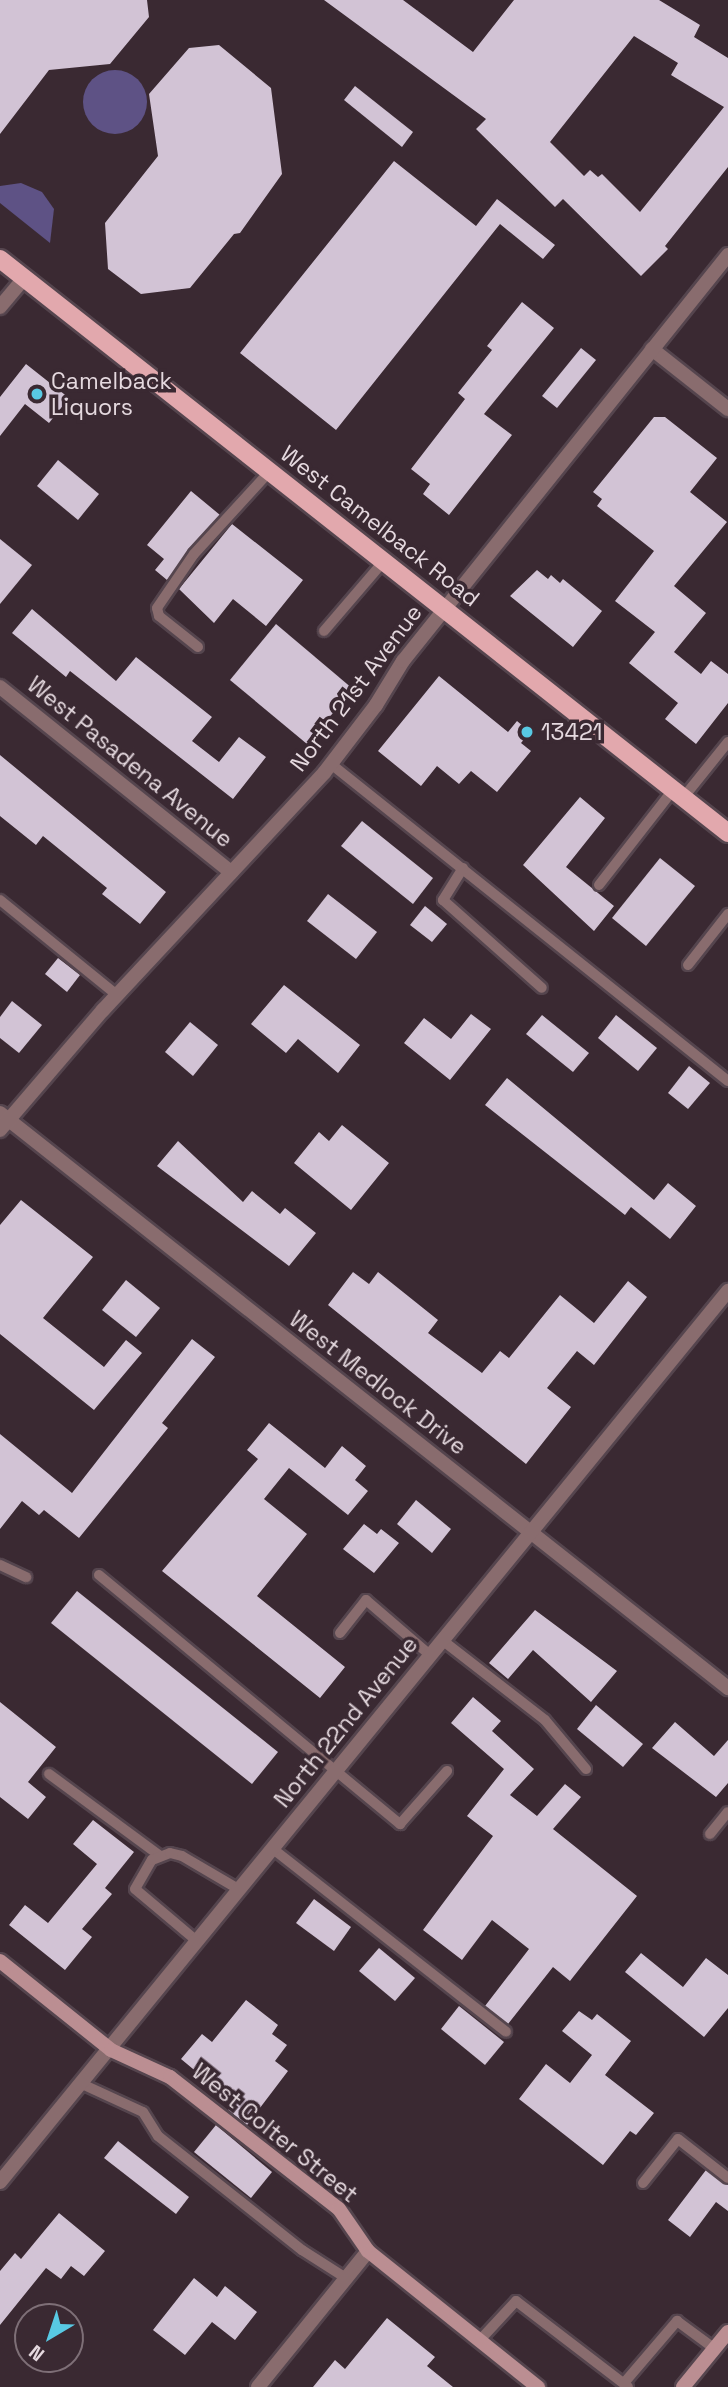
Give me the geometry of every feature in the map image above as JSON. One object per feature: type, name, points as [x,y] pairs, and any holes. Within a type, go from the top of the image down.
[{"type":"main road","name":"West Camelback Road","points":[[0,259],[728,833]]},
{"type":"street","name":"North 21st Avenue","points":[[3,1121],[331,764],[445,609],[728,255]]},
{"type":"street","points":[[0,307],[23,278]]},
{"type":"street","points":[[652,349],[728,409]]},
{"type":"street","name":"West Pasadena Avenue","points":[[0,687],[231,872]]},
{"type":"street","name":"West Medlock Drive","points":[[3,1121],[728,1688]]},
{"type":"street","name":"North 22nd Avenue","points":[[0,2182],[111,2050],[430,1654],[728,1291]]},
{"type":"street","name":"West Colter Street","points":[[0,1961],[111,2050],[170,2077],[339,2209],[368,2251],[538,2387]]},
{"type":"street","points":[[258,2387],[368,2251]]},
{"type":"street","points":[[683,2387],[728,2332]]},
{"type":"lane","points":[[198,647],[159,616],[157,608],[194,554],[270,471]]},
{"type":"lane","points":[[324,632],[384,561]]},
{"type":"lane","points":[[599,885],[678,794],[728,742]]},
{"type":"lane","points":[[331,764],[728,1081]]},
{"type":"lane","points":[[463,868],[443,900],[542,988]]},
{"type":"lane","points":[[0,900],[117,995]]},
{"type":"lane","points":[[688,965],[728,914]]},
{"type":"lane","points":[[0,1565],[26,1577]]},
{"type":"lane","points":[[99,1575],[335,1773],[400,1824],[447,1771]]},
{"type":"lane","points":[[340,1633],[366,1600],[430,1654]]},
{"type":"lane","points":[[442,1640],[545,1720],[586,1769]]},
{"type":"lane","points":[[49,1774],[159,1855],[182,1856],[240,1890]]},
{"type":"lane","points":[[710,1835],[728,1812]]},
{"type":"lane","points":[[274,1849],[506,2032]]},
{"type":"lane","points":[[159,1855],[135,1889],[198,1942]]},
{"type":"lane","points":[[82,2084],[143,2112],[158,2136],[302,2250],[346,2278]]},
{"type":"lane","points":[[643,2183],[678,2139],[728,2178]]},
{"type":"lane","points":[[480,2340],[516,2301],[626,2385],[677,2321],[715,2349]]},
{"type":"shaded area","points":[[115,70],[127,72],[138,79],[145,90],[145,114],[138,125],[127,132],[115,134],[103,132],[92,125],[85,114],[83,102],[85,90],[92,79],[103,72]]},
{"type":"shaded area","points":[[21,183],[42,192],[54,209],[50,243],[0,203],[0,186]]},
{"type":"building","points":[[0,0],[147,0],[149,17],[110,64],[49,70],[0,134]]},
{"type":"building","points":[[324,0],[403,0],[473,52],[514,0],[659,0],[700,25],[694,37],[728,58],[728,167],[665,246],[668,249],[641,276],[563,199],[555,207],[476,129],[486,119]],"holes":[[[634,36],[678,63],[671,75],[724,107],[640,212],[602,174],[598,177],[590,170],[584,176],[550,142]]]},
{"type":"building","points":[[219,45],[271,88],[282,174],[240,233],[234,234],[190,288],[141,294],[108,269],[105,223],[158,156],[149,94],[189,48]]},
{"type":"building","points":[[355,86],[413,132],[402,147],[344,100]]},
{"type":"building","points":[[394,161],[476,226],[497,199],[555,245],[543,259],[500,224],[336,430],[240,353]]},
{"type":"building","points":[[522,302],[554,328],[484,414],[512,435],[449,515],[423,494],[430,484],[411,469],[465,399],[458,393],[492,350],[487,346]]},
{"type":"building","points":[[581,348],[596,360],[557,408],[542,396]]},
{"type":"building","name":"Camelback Liquors","points":[[26,364],[69,398],[49,423],[25,404],[0,436],[0,397]]},
{"type":"building","points":[[654,417],[665,417],[717,458],[690,492],[727,522],[674,586],[706,613],[674,652],[701,674],[711,661],[728,674],[728,703],[696,744],[665,719],[678,703],[629,663],[655,632],[615,601],[654,551],[597,506],[602,499],[593,492]]},
{"type":"building","points":[[58,460],[99,494],[78,520],[37,486]]},
{"type":"building","points":[[191,491],[220,515],[167,580],[155,570],[164,559],[147,545]]},
{"type":"building","points":[[232,524],[303,580],[266,626],[233,599],[214,623],[179,589]]},
{"type":"building","points":[[0,539],[32,565],[0,604]]},
{"type":"building","points":[[537,570],[548,579],[551,575],[560,583],[563,579],[602,611],[573,647],[510,596]]},
{"type":"building","points":[[32,609],[116,681],[136,657],[212,717],[192,741],[219,762],[239,737],[266,757],[233,799],[70,671],[66,677],[12,633]]},
{"type":"building","points":[[276,624],[353,689],[307,744],[230,680]]},
{"type":"building","points":[[439,676],[508,732],[517,721],[530,732],[521,743],[531,751],[497,792],[471,771],[459,784],[437,766],[421,786],[378,751]]},
{"type":"building","points":[[0,755],[166,892],[140,924],[102,894],[107,888],[43,836],[36,845],[0,816]]},
{"type":"building","points":[[580,797],[605,818],[566,867],[614,906],[594,931],[523,865]]},
{"type":"building","points":[[362,821],[433,878],[413,904],[341,846]]},
{"type":"building","points":[[660,858],[695,886],[646,946],[612,918]]},
{"type":"building","points":[[328,894],[377,932],[356,959],[307,921]]},
{"type":"building","points":[[425,906],[447,924],[432,942],[410,925]]},
{"type":"building","points":[[58,958],[80,975],[67,992],[45,974]]},
{"type":"building","points":[[284,985],[360,1045],[338,1073],[298,1039],[286,1053],[251,1024]]},
{"type":"building","points":[[12,1001],[42,1025],[19,1053],[0,1038],[0,1017]]},
{"type":"building","points":[[471,1014],[491,1029],[450,1080],[404,1043],[424,1018],[451,1039]]},
{"type":"building","points":[[542,1015],[589,1053],[573,1072],[526,1034]]},
{"type":"building","points":[[616,1015],[657,1048],[638,1071],[598,1038]]},
{"type":"building","points":[[190,1022],[218,1045],[193,1076],[165,1052]]},
{"type":"building","points":[[689,1066],[710,1083],[688,1109],[668,1093]]},
{"type":"building","points":[[507,1078],[654,1200],[668,1183],[696,1206],[670,1239],[631,1207],[625,1215],[485,1105]]},
{"type":"building","points":[[342,1125],[389,1163],[351,1210],[294,1163],[319,1132],[329,1141]]},
{"type":"building","points":[[178,1141],[243,1202],[252,1191],[280,1214],[285,1208],[316,1233],[289,1266],[157,1166]]},
{"type":"building","points":[[21,1200],[93,1257],[43,1318],[104,1367],[126,1340],[142,1353],[94,1410],[0,1334],[0,1225]]},
{"type":"building","points":[[353,1272],[369,1284],[378,1272],[438,1320],[428,1333],[482,1373],[500,1351],[509,1358],[560,1295],[594,1323],[628,1281],[647,1297],[594,1365],[577,1351],[547,1388],[571,1407],[526,1464],[328,1305]]},
{"type":"building","points":[[126,1280],[160,1308],[136,1337],[102,1310]]},
{"type":"building","points":[[192,1339],[215,1357],[162,1423],[168,1428],[79,1538],[44,1510],[39,1515],[22,1501],[0,1529],[0,1434],[72,1493]]},
{"type":"building","points":[[269,1423],[325,1468],[342,1446],[366,1466],[355,1480],[368,1491],[348,1515],[289,1468],[264,1499],[307,1534],[257,1596],[345,1667],[320,1698],[162,1571],[258,1459],[247,1450]]},
{"type":"building","points":[[416,1500],[451,1529],[432,1553],[397,1524]]},
{"type":"building","points":[[364,1524],[377,1534],[381,1529],[399,1543],[374,1573],[343,1549]]},
{"type":"building","points":[[77,1591],[278,1752],[252,1784],[51,1623]]},
{"type":"building","points":[[535,1610],[617,1671],[591,1702],[533,1650],[508,1679],[489,1663]]},
{"type":"building","points":[[473,1697],[501,1721],[492,1731],[534,1769],[510,1795],[537,1816],[565,1784],[581,1797],[553,1829],[637,1896],[570,1981],[553,1967],[508,2024],[485,2006],[529,1949],[492,1920],[462,1960],[423,1930],[493,1836],[467,1816],[504,1769],[451,1723]]},
{"type":"building","points":[[0,1702],[56,1747],[28,1782],[46,1797],[28,1819],[0,1797]]},
{"type":"building","points":[[596,1705],[643,1744],[623,1767],[577,1729]]},
{"type":"building","points":[[675,1722],[714,1756],[728,1740],[728,1783],[716,1797],[652,1748]]},
{"type":"building","points":[[93,1820],[134,1852],[105,1888],[112,1894],[82,1929],[92,1937],[65,1970],[9,1925],[25,1905],[48,1923],[97,1864],[73,1844]]},
{"type":"building","points":[[314,1899],[351,1927],[334,1951],[296,1923]]},
{"type":"building","points":[[379,1948],[415,1978],[395,2001],[359,1971]]},
{"type":"building","points":[[641,1953],[683,1987],[706,1958],[728,1975],[728,2008],[704,2037],[625,1972]]},
{"type":"building","points":[[246,2000],[278,2025],[272,2034],[287,2045],[275,2061],[288,2071],[247,2125],[228,2110],[234,2103],[181,2059],[202,2034],[212,2042]]},
{"type":"building","points":[[459,2006],[504,2042],[485,2065],[441,2029]]},
{"type":"building","points":[[579,2011],[592,2020],[597,2014],[631,2041],[605,2075],[654,2113],[636,2135],[630,2131],[603,2165],[519,2099],[546,2064],[570,2083],[592,2055],[562,2031]]},
{"type":"building","points":[[216,2125],[272,2172],[251,2198],[194,2152]]},
{"type":"building","points":[[118,2141],[189,2197],[176,2214],[104,2158]]},
{"type":"building","points":[[706,2170],[728,2185],[728,2211],[716,2202],[690,2237],[668,2220]]},
{"type":"building","points":[[59,2213],[105,2251],[84,2276],[71,2266],[61,2279],[46,2268],[18,2303],[14,2303],[14,2308],[0,2325],[0,2271],[15,2253],[21,2259]]},
{"type":"building","points":[[194,2278],[217,2297],[225,2286],[257,2312],[235,2340],[212,2322],[185,2355],[153,2330]]},
{"type":"building","points":[[387,2318],[435,2357],[427,2366],[453,2387],[313,2387],[335,2360],[345,2369]]},
{"type":"place","name":"Camelback Liquors","points":[[37,394]]},
{"type":"place","name":"13421","points":[[527,732]]}]
